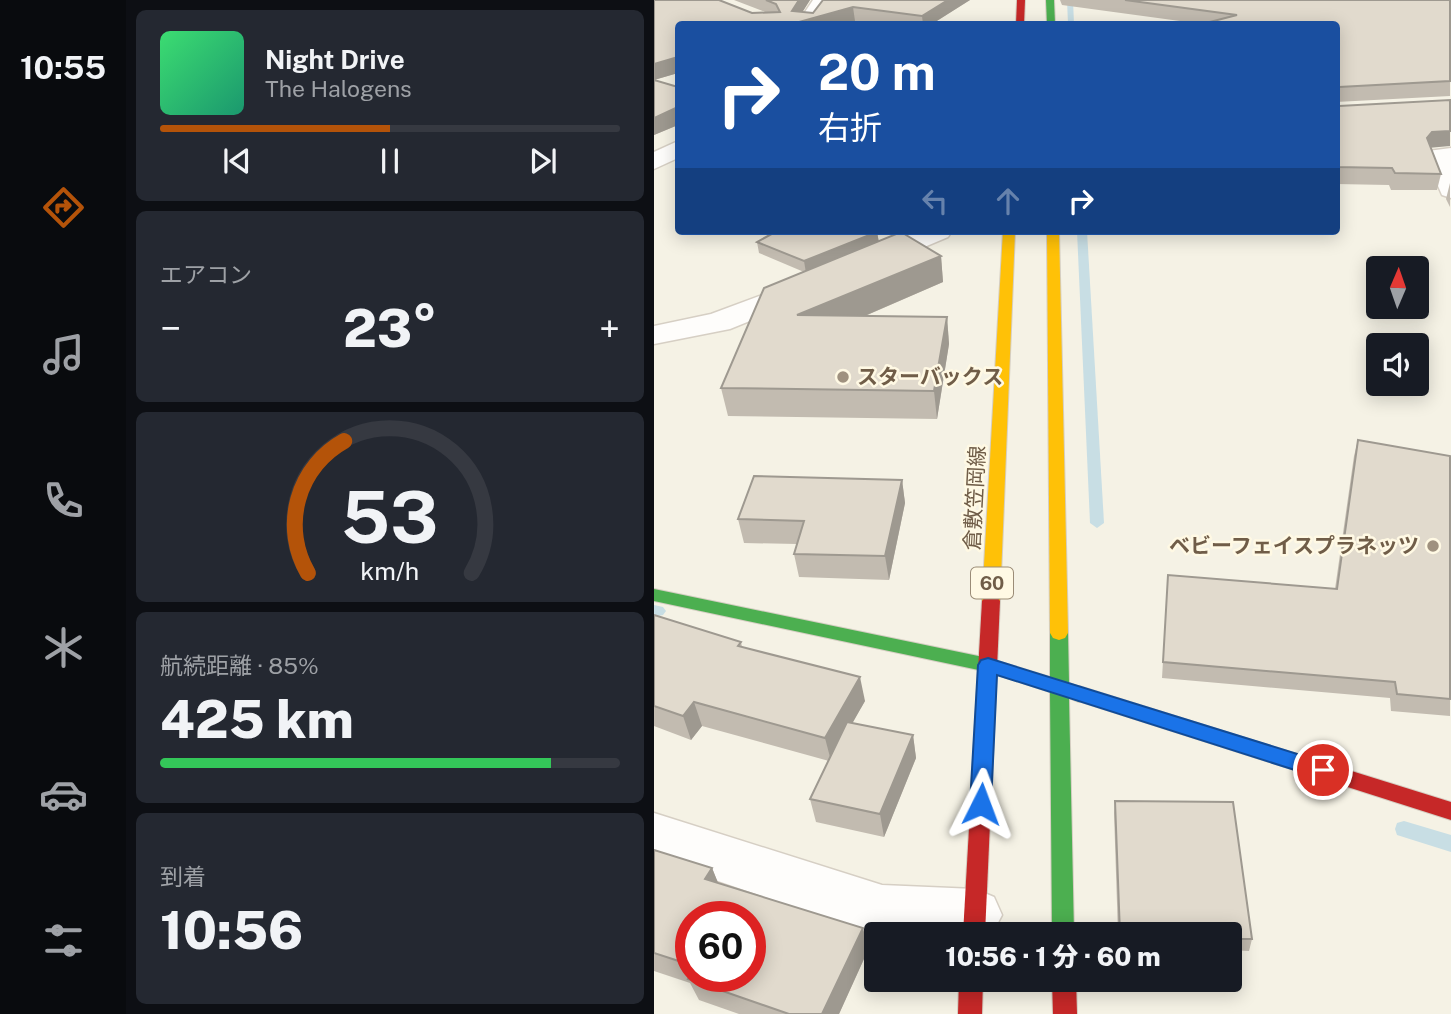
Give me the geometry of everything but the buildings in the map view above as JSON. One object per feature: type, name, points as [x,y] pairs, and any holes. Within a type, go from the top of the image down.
[{"type":"main road","points":[[1020,21],[1021,0]]},
{"type":"main road","points":[[1050,0],[1051,21]]},
{"type":"main road","name":"倉敷笠岡線","points":[[974,922],[1009,235]]},
{"type":"main road","points":[[1053,235],[1063,922]]},
{"type":"main road","points":[[654,594],[988,665],[1450,811]]},
{"type":"main road","points":[[970,1014],[971,992]]},
{"type":"main road","points":[[1064,992],[1065,1014]]},
{"type":"street","points":[[808,21],[822,0]]},
{"type":"street","points":[[654,162],[675,150]]},
{"type":"street","points":[[1450,155],[1437,156],[1450,190]]},
{"type":"street","points":[[654,335],[719,322],[929,235]]},
{"type":"street","points":[[654,836],[882,911],[954,922]]},
{"type":"waterway","points":[[1070,0],[1071,21]]},
{"type":"waterway","points":[[1082,235],[1097,523]]},
{"type":"waterway","points":[[1404,829],[1451,844]]},
{"type":"traffic: fast","points":[[1050,0],[1051,21]]},
{"type":"traffic: fast","points":[[654,595],[988,665],[1079,694]]},
{"type":"traffic: fast","points":[[1059,633],[1063,922]]},
{"type":"traffic: slow","points":[[991,601],[1009,235]]},
{"type":"traffic: slow","points":[[1053,235],[1059,633]]},
{"type":"traffic: jam","points":[[1020,21],[1021,0]]},
{"type":"traffic: jam","points":[[975,922],[991,601]]},
{"type":"traffic: jam","points":[[1079,694],[1451,811]]},
{"type":"traffic: jam","points":[[970,1014],[971,992]]},
{"type":"traffic: jam","points":[[1064,992],[1065,1014]]},
{"type":"place","name":"スターバックス","points":[[843,377]]},
{"type":"place","name":"ベビーフェイスプラネッツ","points":[[1433,546]]},
{"type":"route","points":[[981,804],[988,665],[1323,770]]}]
